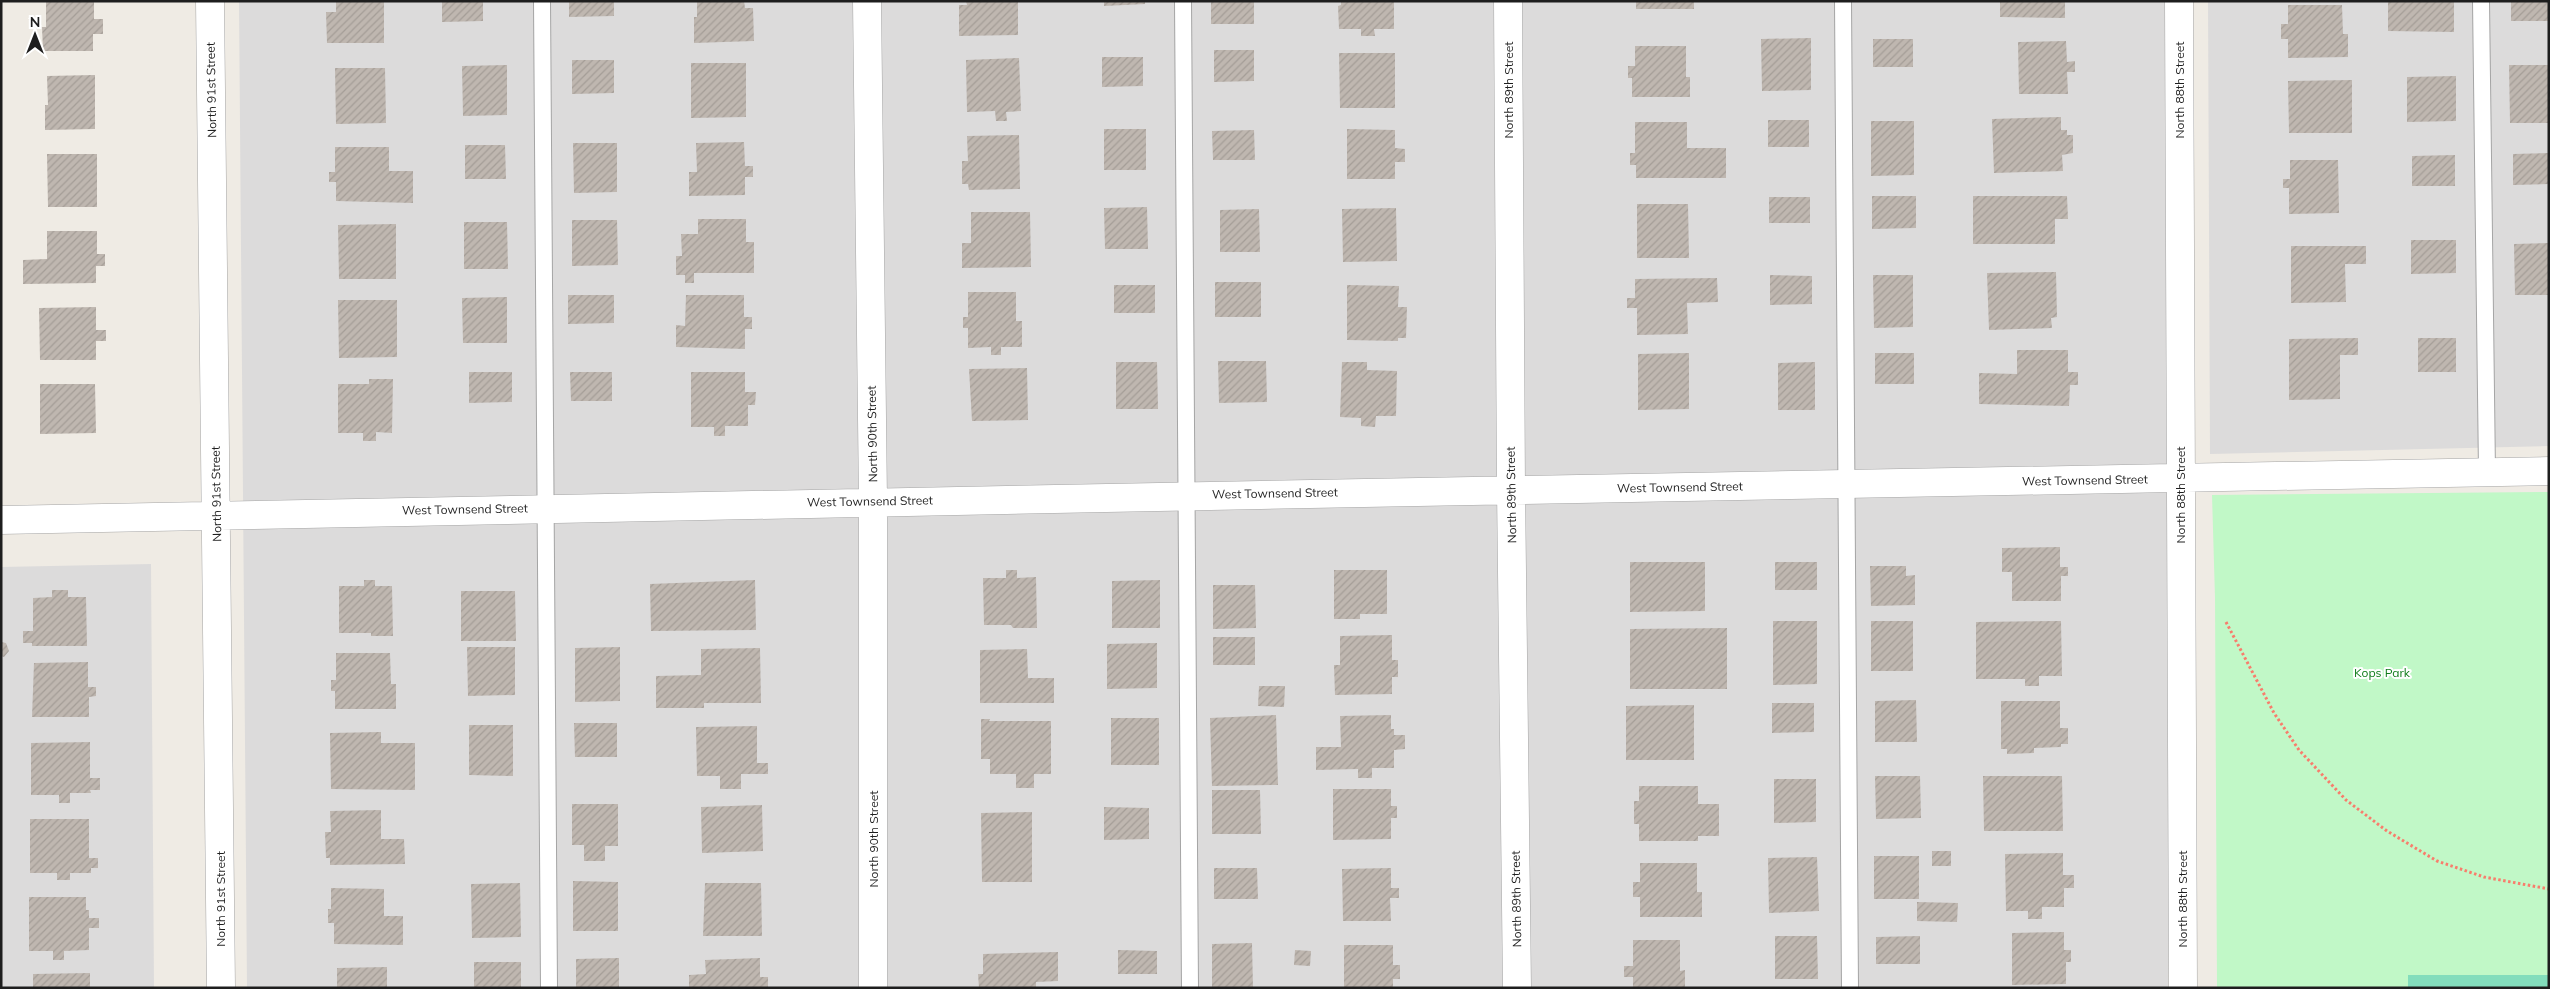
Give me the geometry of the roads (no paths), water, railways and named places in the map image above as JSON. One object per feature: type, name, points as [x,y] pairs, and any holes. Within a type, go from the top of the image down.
[{"type":"street","name":"North 91st Street","points":[[210,1],[217,515],[220,988]]},
{"type":"street","name":"North 90th Street","points":[[867,1],[873,501],[874,988]]},
{"type":"street","name":"North 89th Street","points":[[1508,1],[1510,489],[1517,988]]},
{"type":"street","name":"North 88th Street","points":[[2179,1],[2183,988]]},
{"type":"street","name":"West Townsend Street","points":[[1,520],[873,501],[1510,489],[1848,486],[2549,471]]},
{"type":"lane","points":[[542,1],[549,988]]},
{"type":"lane","points":[[1183,1],[1190,988]]},
{"type":"lane","points":[[1843,1],[1848,486],[1850,988]]},
{"type":"lane","points":[[2480,1],[2487,472]]},
{"type":"park label","name":"Kops Park","points":[[2382,672]]}]
